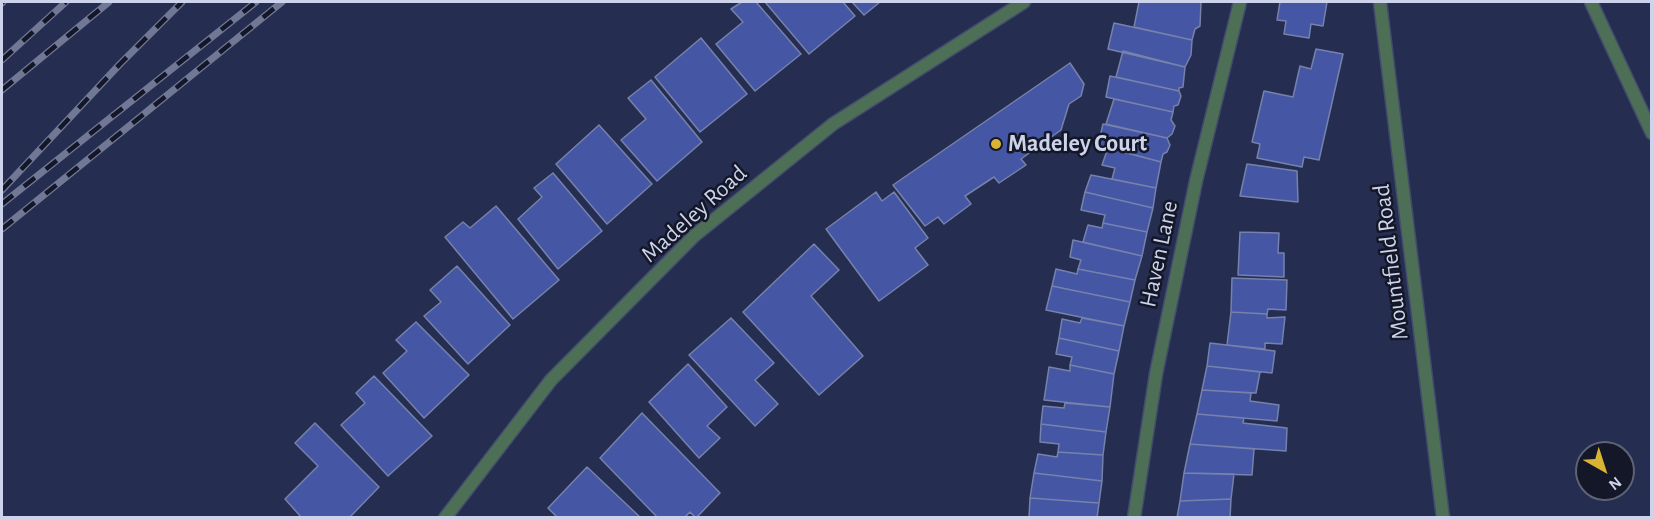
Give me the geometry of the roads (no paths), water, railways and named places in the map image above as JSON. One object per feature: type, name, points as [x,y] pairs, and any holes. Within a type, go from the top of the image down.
[{"type":"street","name":"Madeley Road","points":[[445,518],[551,380],[694,236],[833,124],[1024,2]]},
{"type":"street","name":"Haven Lane","points":[[1134,518],[1156,374],[1193,192],[1240,2]]},
{"type":"street","name":"Mountfield Road","points":[[1380,2],[1443,518]]},
{"type":"street","points":[[1591,2],[1652,133]]},
{"type":"railway","points":[[2,60],[66,2]]},
{"type":"railway","points":[[2,90],[109,2]]},
{"type":"railway","points":[[2,190],[120,64],[182,2]]},
{"type":"railway","points":[[2,204],[256,2]]},
{"type":"railway","points":[[2,229],[282,2]]},
{"type":"place","name":"Madeley Court","points":[[996,144]]}]
